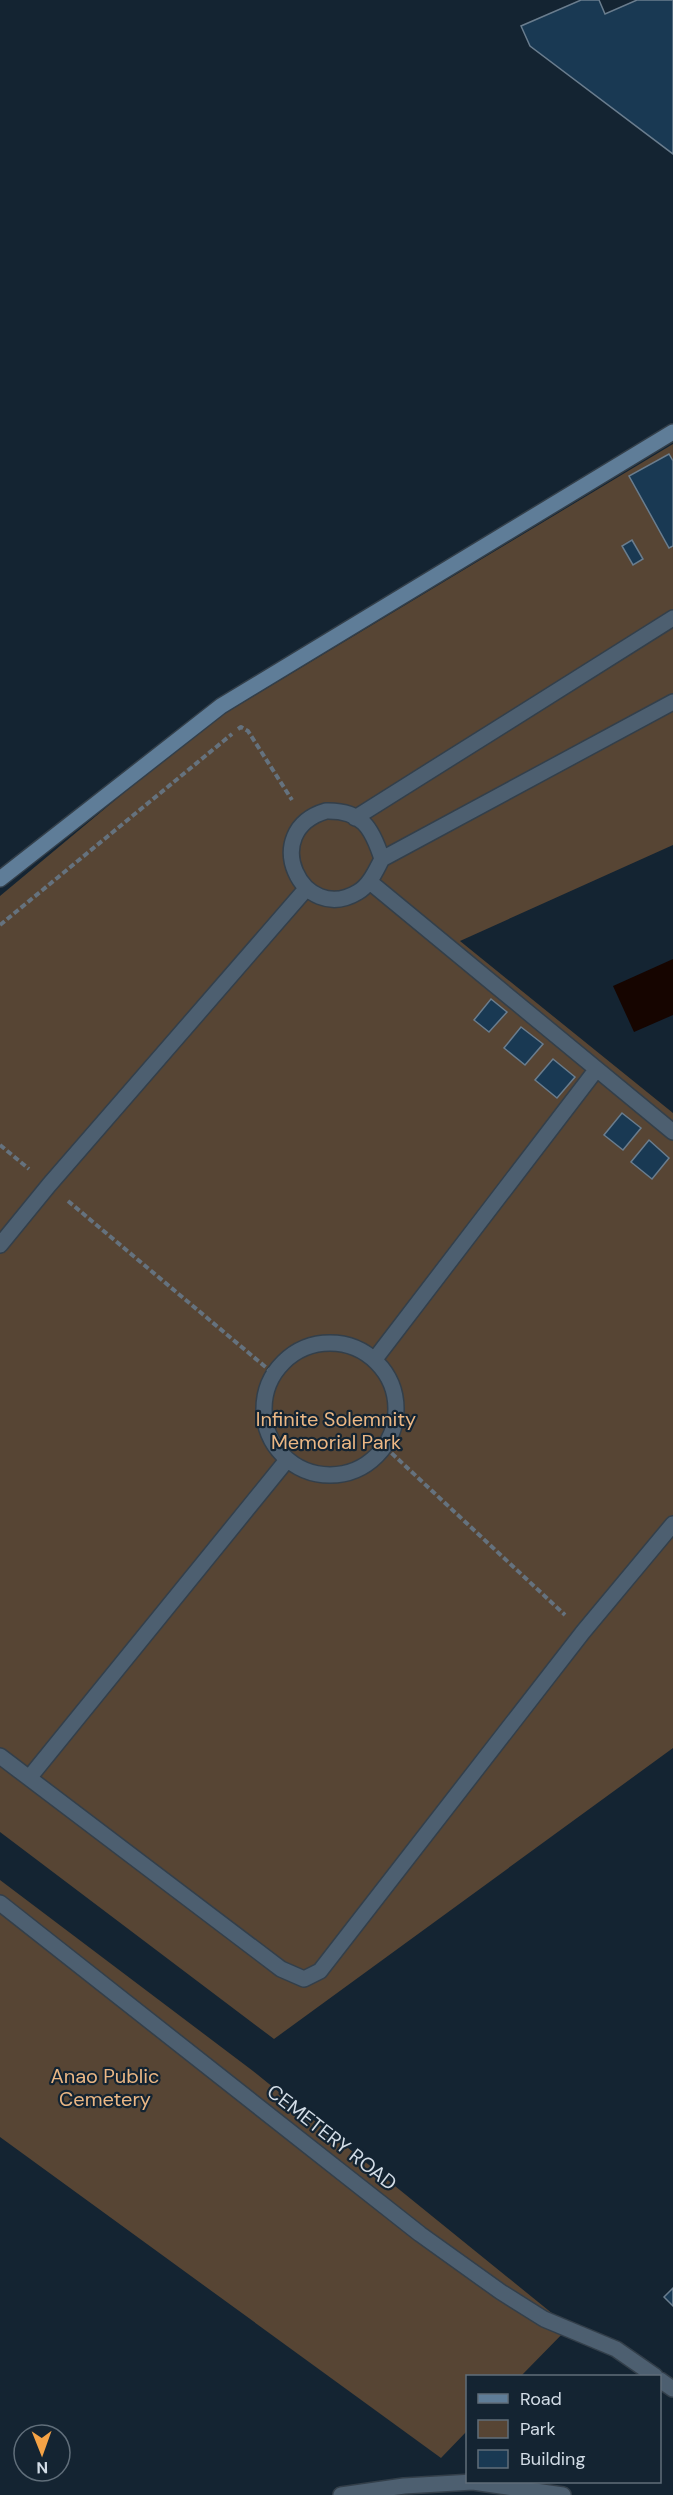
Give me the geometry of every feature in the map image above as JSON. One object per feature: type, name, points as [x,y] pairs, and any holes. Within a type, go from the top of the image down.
[{"type":"street","points":[[0,879],[221,705],[673,432]]},
{"type":"street","points":[[355,818],[673,618]]},
{"type":"street","points":[[382,859],[373,832],[368,825],[342,811],[327,811],[305,821],[294,838],[291,861],[292,869],[306,889],[320,896],[343,898],[358,892],[370,882],[382,859],[673,702]]},
{"type":"street","points":[[370,882],[673,1132]]},
{"type":"street","points":[[0,1245],[49,1185],[306,889]]},
{"type":"street","points":[[375,1359],[596,1070]]},
{"type":"street","points":[[320,1343],[355,1347],[375,1359],[393,1384],[397,1419],[385,1447],[371,1462],[354,1471],[331,1476],[307,1472],[287,1460],[276,1448],[263,1415],[265,1392],[282,1362],[305,1347],[320,1343]]},
{"type":"street","points":[[29,1778],[287,1460]]},
{"type":"street","points":[[0,1756],[281,1969],[304,1979],[320,1971],[583,1632],[673,1524]]},
{"type":"street","name":"CEMETERY ROAD","points":[[0,1903],[420,2234],[501,2292],[544,2319],[616,2349],[654,2375]]},
{"type":"street","points":[[341,2495],[466,2483]]},
{"type":"street","points":[[480,2483],[563,2495]]},
{"type":"path","points":[[0,925],[241,727],[251,735],[305,821]]},
{"type":"path","points":[[0,1145],[275,1375]]},
{"type":"path","points":[[385,1447],[583,1632]]},
{"type":"green space","name":"Infinite Solemnity Memorial Park","points":[[673,444],[673,845],[460,941],[673,1113],[673,1748],[274,2039],[0,1832],[0,896],[204,726]]},
{"type":"green space","name":"Anao Public Cemetery","points":[[0,1880],[253,2071],[569,2327],[522,2375],[466,2375],[466,2432],[441,2458],[0,2137]]},
{"type":"shaded area","points":[[673,959],[673,1015],[634,1032],[613,986]]},
{"type":"building","points":[[581,0],[599,0],[605,14],[637,0],[673,0],[673,154],[530,46],[521,26]]},
{"type":"building","points":[[669,454],[673,461],[673,546],[669,548],[629,476]]},
{"type":"building","points":[[632,540],[643,559],[633,565],[622,546]]},
{"type":"building","points":[[491,999],[507,1012],[489,1032],[474,1020]]},
{"type":"building","points":[[521,1027],[543,1044],[525,1065],[504,1048]]},
{"type":"building","points":[[553,1059],[575,1077],[557,1098],[535,1080]]},
{"type":"building","points":[[622,1113],[641,1128],[623,1150],[604,1135]]},
{"type":"building","points":[[649,1140],[669,1158],[652,1179],[631,1162]]},
{"type":"building","points":[[673,2288],[673,2306],[664,2297]]}]
